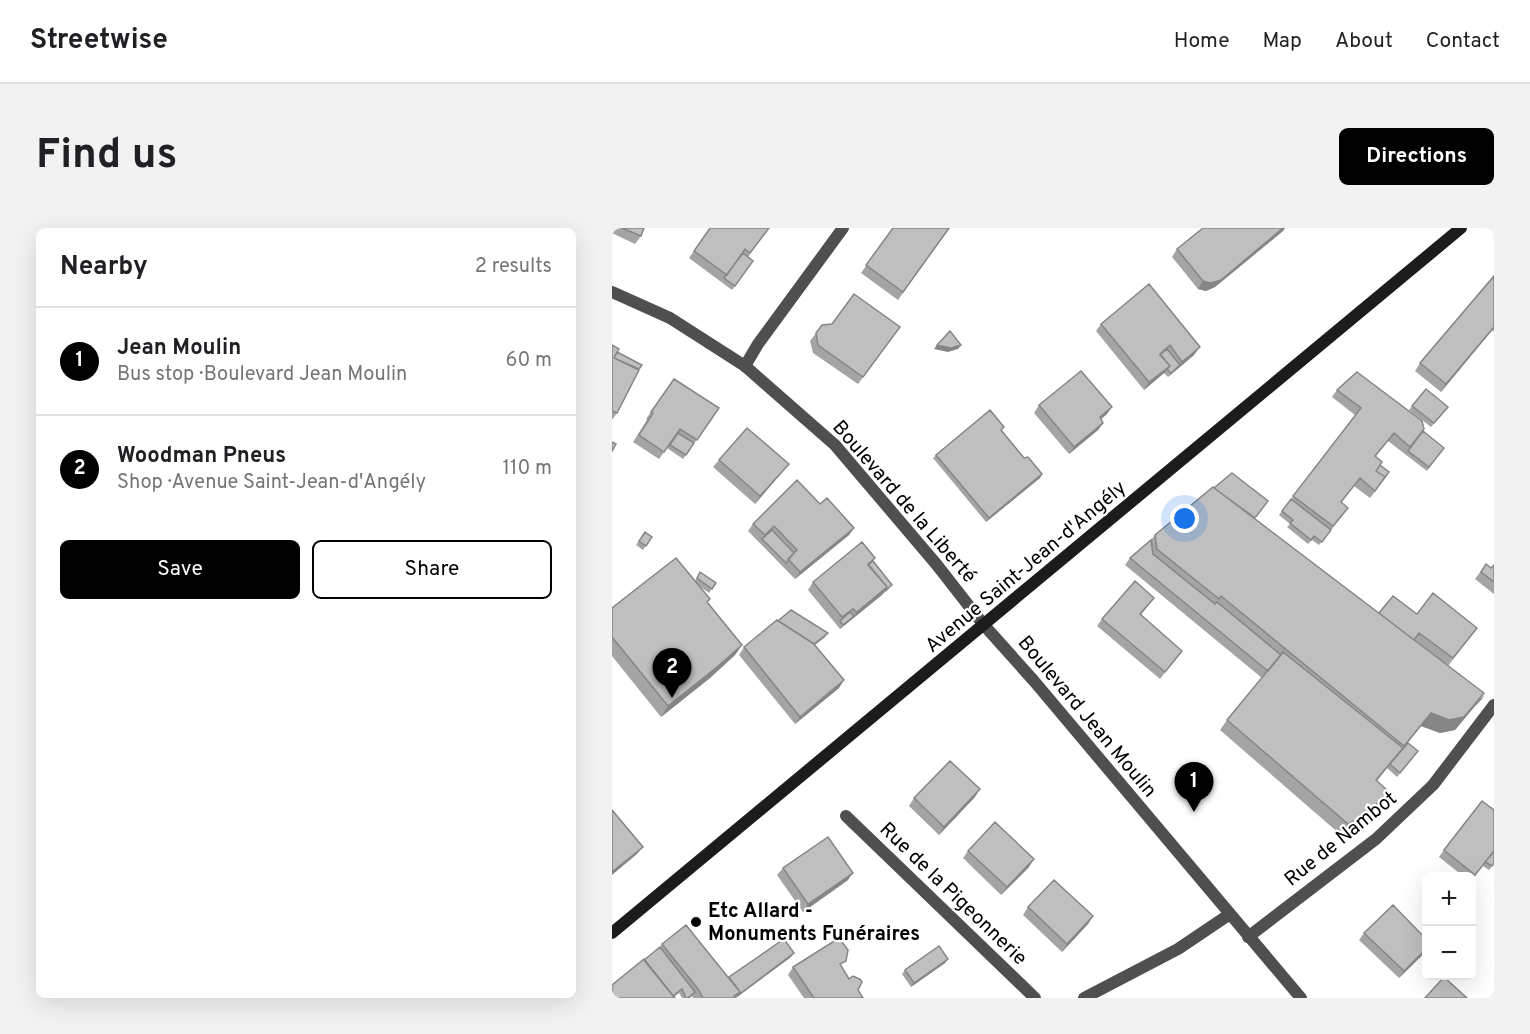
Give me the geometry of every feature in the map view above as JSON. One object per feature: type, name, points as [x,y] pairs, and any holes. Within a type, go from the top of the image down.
[{"type":"main road","name":"Avenue Saint-Jean-d'Angély","points":[[612,933],[1461,228]]},
{"type":"street","points":[[745,366],[758,344],[843,228]]},
{"type":"street","name":"Boulevard de la Liberté","points":[[612,292],[670,318],[745,366],[835,445],[984,624]]},
{"type":"street","name":"Boulevard Jean Moulin","points":[[984,624],[1301,998]]},
{"type":"street","name":"Rue de Nambot","points":[[1248,937],[1376,838],[1432,785],[1494,705]]},
{"type":"street","name":"Rue de la Pigeonnerie","points":[[846,816],[1035,998]]},
{"type":"street","points":[[1084,998],[1178,949],[1230,914]]},
{"type":"building","points":[[622,228],[644,228],[641,236]]},
{"type":"building","points":[[710,228],[769,228],[750,253],[745,249],[727,275],[694,251]]},
{"type":"building","points":[[893,228],[949,228],[903,292],[866,265]]},
{"type":"building","points":[[1203,228],[1283,228],[1221,280],[1211,283],[1203,281],[1177,249]]},
{"type":"building","points":[[743,253],[753,261],[735,286],[724,278]]},
{"type":"building","points":[[1494,276],[1494,327],[1446,384],[1420,363]]},
{"type":"building","points":[[1149,284],[1200,347],[1182,362],[1170,345],[1160,354],[1170,366],[1149,382],[1101,324]]},
{"type":"building","points":[[854,294],[900,327],[863,377],[818,345],[816,333],[822,325],[832,324]]},
{"type":"building","points":[[950,331],[961,345],[951,348],[937,345]]},
{"type":"building","points":[[612,345],[619,349],[614,358],[639,370],[617,413],[612,411]]},
{"type":"building","points":[[1167,349],[1180,365],[1171,373],[1167,369],[1170,366],[1160,355]]},
{"type":"building","points":[[617,352],[642,365],[639,369],[614,358]]},
{"type":"building","points":[[1081,371],[1112,407],[1100,417],[1103,423],[1074,447],[1039,405]]},
{"type":"building","points":[[1357,372],[1422,421],[1424,429],[1410,447],[1394,433],[1375,456],[1382,462],[1376,471],[1385,477],[1375,491],[1360,478],[1341,502],[1348,508],[1333,526],[1293,496],[1361,408],[1337,390]]},
{"type":"building","points":[[674,379],[719,408],[697,440],[680,429],[664,452],[639,435],[653,413],[651,412]]},
{"type":"building","points":[[1426,389],[1448,407],[1434,423],[1412,406]]},
{"type":"building","points":[[990,410],[1004,427],[1001,430],[1024,458],[1028,457],[1042,474],[989,518],[936,455]]},
{"type":"building","points":[[747,428],[789,464],[760,496],[719,460]]},
{"type":"building","points":[[1423,431],[1444,448],[1429,467],[1408,451]]},
{"type":"building","points":[[678,433],[694,443],[686,455],[670,445]]},
{"type":"building","points":[[1380,465],[1389,472],[1382,481],[1385,477],[1376,471]]},
{"type":"building","points":[[1232,473],[1268,501],[1255,518],[1214,488]]},
{"type":"building","points":[[797,480],[820,504],[827,498],[854,528],[800,572],[788,559],[797,550],[774,526],[765,535],[753,524]]},
{"type":"building","points":[[1213,487],[1484,693],[1464,717],[1449,720],[1431,713],[1404,746],[1221,596],[1219,599],[1157,549],[1155,535]]},
{"type":"building","points":[[1291,499],[1331,530],[1322,542],[1314,536],[1311,540],[1290,523],[1293,520],[1282,511]]},
{"type":"building","points":[[772,530],[794,553],[786,563],[762,539]]},
{"type":"building","points":[[645,532],[652,537],[646,546],[639,541]]},
{"type":"building","points":[[1151,540],[1153,554],[1215,604],[1217,602],[1281,655],[1268,671],[1130,558]]},
{"type":"building","points":[[862,542],[875,558],[868,564],[887,587],[857,612],[853,609],[842,617],[813,582]]},
{"type":"building","points":[[676,558],[710,599],[707,602],[742,645],[668,706],[612,637],[612,608]]},
{"type":"building","points":[[873,561],[892,585],[885,591],[887,587],[868,565]]},
{"type":"building","points":[[1486,564],[1491,568],[1494,565],[1494,582],[1481,572]]},
{"type":"building","points":[[700,572],[716,583],[712,589],[697,578]]},
{"type":"building","points":[[1135,581],[1154,598],[1140,614],[1182,651],[1165,672],[1102,619]]},
{"type":"building","points":[[1433,593],[1477,628],[1453,658],[1419,633],[1414,640],[1379,613],[1393,596],[1417,614]]},
{"type":"building","points":[[791,610],[828,633],[814,644],[778,621]]},
{"type":"building","points":[[850,612],[854,616],[843,625],[840,621]]},
{"type":"building","points":[[777,620],[813,643],[844,680],[800,717],[744,647]]},
{"type":"building","points":[[1283,652],[1403,748],[1376,780],[1390,793],[1348,824],[1227,720]]},
{"type":"building","points":[[1408,743],[1418,751],[1400,773],[1390,764]]},
{"type":"building","points":[[950,761],[980,789],[944,827],[914,798]]},
{"type":"building","points":[[1482,801],[1494,810],[1494,851],[1476,874],[1444,850]]},
{"type":"building","points":[[612,810],[643,847],[612,872]]},
{"type":"building","points":[[995,822],[1034,859],[1007,887],[968,851]]},
{"type":"building","points":[[828,837],[853,873],[808,904],[783,868]]},
{"type":"building","points":[[1493,853],[1494,863],[1492,866],[1485,862]]},
{"type":"building","points":[[1054,880],[1093,916],[1067,944],[1028,907]]},
{"type":"building","points":[[1393,905],[1422,935],[1422,953],[1404,971],[1364,933]]},
{"type":"building","points":[[686,925],[740,992],[734,996],[735,998],[703,998],[662,944]]},
{"type":"building","points":[[839,938],[848,950],[846,961],[840,964],[849,979],[853,976],[860,979],[862,982],[858,990],[863,998],[814,998],[793,967]]},
{"type":"building","points":[[784,939],[794,953],[737,996],[740,992],[729,977]]},
{"type":"building","points":[[939,946],[948,959],[914,983],[905,970]]},
{"type":"building","points":[[660,947],[695,992],[688,998],[682,989],[673,996],[644,960]]},
{"type":"building","points":[[644,959],[675,998],[612,998],[612,985]]},
{"type":"building","points":[[1441,980],[1447,980],[1467,998],[1425,998]]},
{"type":"place","name":"Woodman Pneus","points":[[672,698]]},
{"type":"place","name":"Jean Moulin","points":[[1194,812]]},
{"type":"place","name":"Etc Allard - Monuments Funéraires","points":[[696,922]]}]
